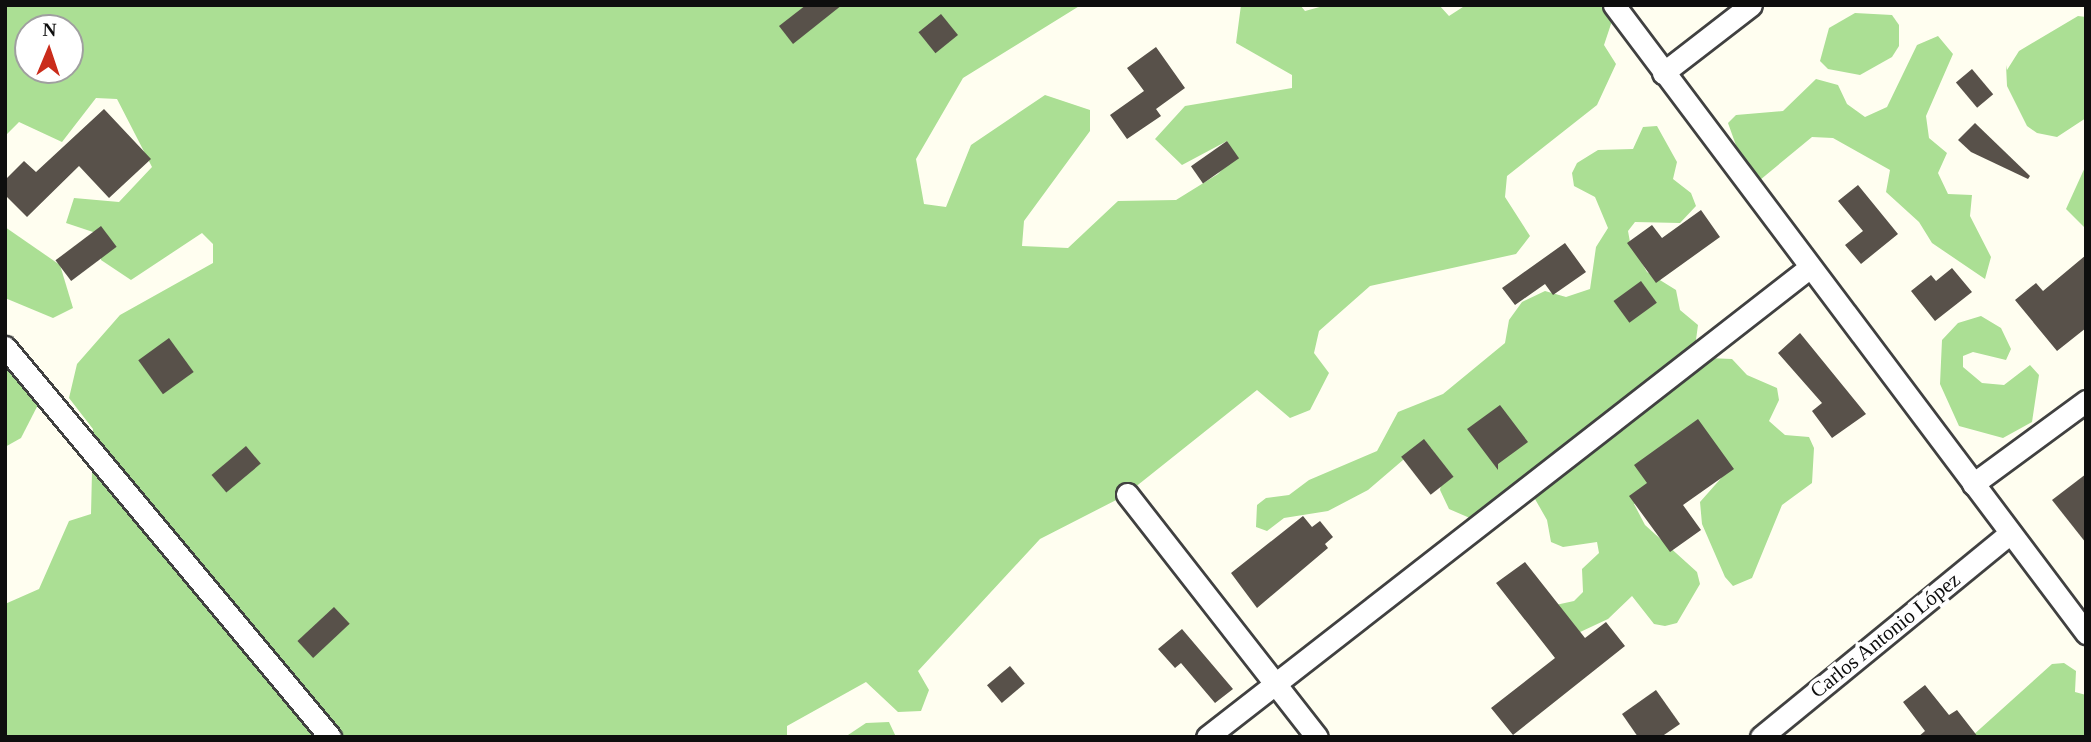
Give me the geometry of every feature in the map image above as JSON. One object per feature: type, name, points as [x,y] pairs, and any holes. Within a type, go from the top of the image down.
[{"type":"street","points":[[1614,5],[1662,73],[2086,633]]},
{"type":"street","points":[[1662,73],[1751,5]]},
{"type":"street","points":[[1206,737],[1809,268]]},
{"type":"street","points":[[5,347],[330,737]]},
{"type":"street","points":[[1973,484],[2086,401]]},
{"type":"street","points":[[1126,494],[1317,737]]},
{"type":"street","name":"Carlos Antonio López","points":[[1761,737],[2010,533]]},
{"type":"green space","points":[[5,5],[1081,5],[963,78],[916,159],[924,204],[946,207],[971,145],[1045,95],[1090,110],[1090,131],[1024,221],[1022,246],[1068,248],[1118,201],[1176,200],[1218,174],[1235,156],[1227,141],[1182,165],[1155,139],[1185,106],[1292,88],[1292,75],[1236,43],[1241,5],[1300,5],[1305,11],[1327,5],[1439,5],[1449,16],[1466,5],[1633,5],[1614,15],[1604,45],[1616,64],[1597,105],[1507,176],[1505,197],[1530,236],[1516,254],[1370,286],[1319,331],[1314,353],[1329,373],[1310,410],[1290,418],[1257,390],[1124,496],[1040,539],[918,671],[929,690],[921,711],[898,712],[866,682],[787,726],[787,737],[5,737],[5,604],[39,589],[69,521],[91,514],[93,429],[69,398],[77,364],[120,315],[213,263],[213,244],[202,233],[131,280],[101,260],[102,235],[66,223],[74,198],[119,202],[152,167],[117,99],[96,98],[62,142],[19,122],[5,136]]},
{"type":"green space","points":[[1855,13],[1892,15],[1899,25],[1899,46],[1892,57],[1860,75],[1828,69],[1820,61],[1829,28]]},
{"type":"green space","points":[[2078,16],[2086,17],[2086,118],[2057,137],[2037,133],[2027,126],[2007,86],[2006,65],[2007,70],[2019,51]]},
{"type":"green space","points":[[1938,36],[1953,54],[1926,116],[1929,138],[1947,153],[1938,173],[1948,194],[1972,195],[1970,216],[1991,257],[1985,279],[1932,243],[1919,222],[1886,192],[1890,170],[1833,138],[1812,137],[1760,180],[1743,165],[1728,123],[1736,115],[1783,111],[1816,79],[1838,85],[1847,104],[1865,117],[1887,107],[1917,45]]},
{"type":"green space","points":[[1657,126],[1677,162],[1673,179],[1691,193],[1696,206],[1680,223],[1635,222],[1628,231],[1630,242],[1647,272],[1676,290],[1680,310],[1698,325],[1695,347],[1708,358],[1732,359],[1747,375],[1777,388],[1779,400],[1769,421],[1785,435],[1809,437],[1814,448],[1812,483],[1782,505],[1752,578],[1733,586],[1725,577],[1702,524],[1700,502],[1723,476],[1634,504],[1645,525],[1697,572],[1700,584],[1677,623],[1665,626],[1654,624],[1632,596],[1608,619],[1578,633],[1551,606],[1574,601],[1583,592],[1582,569],[1599,553],[1597,542],[1563,547],[1551,542],[1547,520],[1531,492],[1479,522],[1449,509],[1440,490],[1444,467],[1431,448],[1410,454],[1368,490],[1328,511],[1284,518],[1267,531],[1256,527],[1257,505],[1266,498],[1289,495],[1309,480],[1377,451],[1398,412],[1443,394],[1505,343],[1509,320],[1522,302],[1545,291],[1566,297],[1590,289],[1596,247],[1608,228],[1595,197],[1574,186],[1572,173],[1577,163],[1598,150],[1633,149],[1643,127]]},
{"type":"green space","points":[[2086,165],[2086,229],[2066,209]]},
{"type":"green space","points":[[5,227],[60,265],[73,308],[53,318],[5,298]]},
{"type":"green space","points":[[1981,316],[2001,328],[2011,349],[2006,360],[1973,352],[1963,356],[1963,367],[1982,383],[2004,385],[2030,365],[2039,375],[2032,422],[2003,438],[1959,426],[1940,384],[1942,340],[1958,323]]},
{"type":"green space","points":[[5,358],[42,397],[21,438],[5,447]]},
{"type":"green space","points":[[2064,663],[2076,671],[2075,692],[2086,695],[2086,737],[1971,737],[2052,664]]},
{"type":"green space","points":[[889,722],[896,737],[845,737],[866,723]]},
{"type":"building","points":[[806,5],[842,5],[793,44],[779,26]]},
{"type":"building","points":[[941,14],[958,35],[935,53],[918,32]]},
{"type":"building","points":[[1156,47],[1185,88],[1156,109],[1161,116],[1127,139],[1110,115],[1144,91],[1127,68]]},
{"type":"building","points":[[1972,69],[1993,94],[1977,108],[1956,82]]},
{"type":"building","points":[[104,109],[151,159],[109,198],[79,166],[27,217],[5,195],[5,180],[24,161],[36,172]]},
{"type":"building","points":[[1975,123],[2030,176],[2028,179],[1971,152],[1958,140]]},
{"type":"building","points":[[1227,141],[1239,158],[1203,183],[1191,166]]},
{"type":"building","points":[[1858,185],[1898,234],[1861,264],[1845,245],[1863,231],[1838,201]]},
{"type":"building","points":[[1701,210],[1720,237],[1656,283],[1627,243],[1652,225],[1662,238]]},
{"type":"building","points":[[101,226],[117,247],[71,281],[55,260]]},
{"type":"building","points":[[1565,243],[1586,272],[1553,295],[1545,284],[1515,305],[1502,288]]},
{"type":"building","points":[[2086,255],[2086,328],[2057,351],[2015,300],[2036,283],[2043,291]]},
{"type":"building","points":[[1952,268],[1972,292],[1935,321],[1911,291],[1931,275],[1936,281]]},
{"type":"building","points":[[1641,281],[1657,303],[1629,323],[1613,301]]},
{"type":"building","points":[[1800,333],[1866,414],[1832,438],[1812,411],[1822,403],[1778,353]]},
{"type":"building","points":[[169,338],[194,372],[163,394],[138,360]]},
{"type":"building","points":[[1500,405],[1528,442],[1498,464],[1498,470],[1467,429]]},
{"type":"building","points":[[1698,419],[1734,469],[1683,505],[1701,530],[1670,552],[1629,496],[1647,483],[1634,465]]},
{"type":"building","points":[[1424,439],[1454,477],[1431,495],[1401,457]]},
{"type":"building","points":[[246,446],[261,464],[226,493],[212,475]]},
{"type":"building","points":[[2086,474],[2086,543],[2052,500]]},
{"type":"building","points":[[1303,516],[1312,527],[1320,521],[1333,537],[1325,544],[1328,548],[1257,608],[1231,573]]},
{"type":"building","points":[[1525,562],[1585,638],[1606,622],[1625,646],[1513,735],[1491,708],[1555,658],[1496,583]]},
{"type":"building","points":[[334,607],[350,624],[313,658],[297,641]]},
{"type":"building","points":[[1182,629],[1233,689],[1215,703],[1181,663],[1175,668],[1158,649]]},
{"type":"building","points":[[1010,666],[1025,684],[1002,703],[987,685]]},
{"type":"building","points":[[1925,685],[1949,715],[1957,710],[1978,737],[1918,737],[1925,731],[1903,702]]},
{"type":"building","points":[[1656,690],[1680,724],[1661,737],[1638,737],[1622,714]]}]
